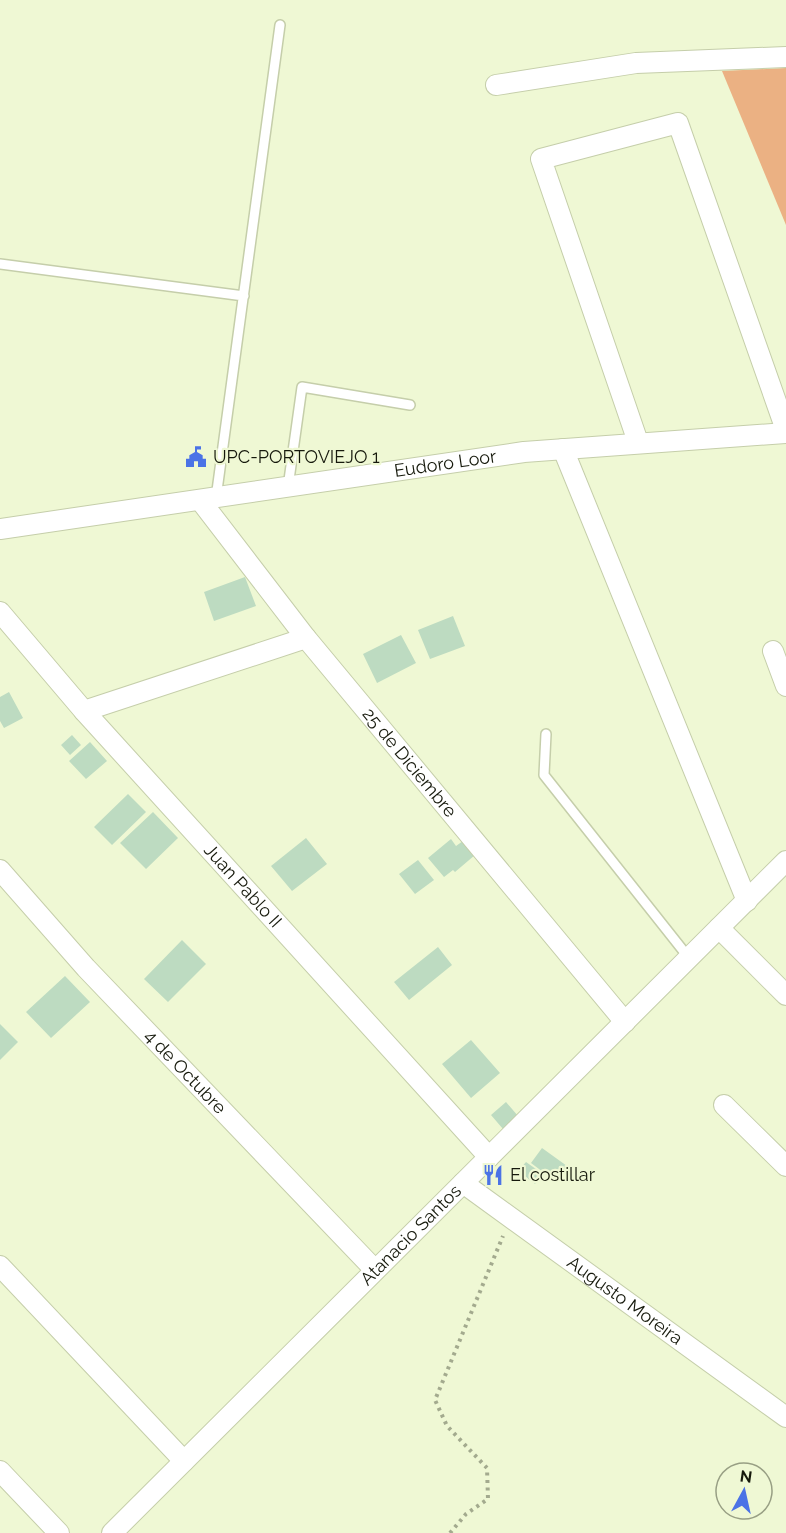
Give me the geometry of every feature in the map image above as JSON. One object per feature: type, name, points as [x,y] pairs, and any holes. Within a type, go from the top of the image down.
[{"type":"street","points":[[496,85],[636,63],[786,57]]},
{"type":"street","points":[[638,442],[541,159],[678,123],[786,431]]},
{"type":"street","name":"Eudoro Loor","points":[[0,529],[524,452],[786,431]]},
{"type":"street","points":[[563,449],[747,900]]},
{"type":"street","name":"25 de Diciembre","points":[[208,499],[306,638],[625,1022]]},
{"type":"street","name":"Juan Pablo II","points":[[0,612],[84,711],[489,1157]]},
{"type":"street","points":[[84,711],[306,638]]},
{"type":"street","points":[[773,651],[786,686]]},
{"type":"street","name":"Atanacio Santos","points":[[112,1533],[786,861]]},
{"type":"street","name":"4 de Octubre","points":[[0,870],[86,968],[375,1270]]},
{"type":"street","points":[[719,928],[786,994]]},
{"type":"street","points":[[724,1106],[783,1157]]},
{"type":"street","name":"Augusto Moreira","points":[[464,1183],[786,1417]]},
{"type":"street","points":[[0,1266],[184,1461]]},
{"type":"street","points":[[0,1471],[59,1533]]},
{"type":"lane","points":[[208,499],[244,296],[280,26]]},
{"type":"lane","points":[[0,264],[244,296]]},
{"type":"lane","points":[[288,488],[302,387],[410,405]]},
{"type":"lane","points":[[546,734],[544,776],[689,958]]},
{"type":"path","points":[[450,1533],[466,1514],[488,1499],[488,1467],[447,1426],[435,1400],[503,1237],[502,1211]]},
{"type":"shaded area","points":[[786,68],[786,225],[722,71]]},
{"type":"building","points":[[245,577],[256,606],[214,621],[204,592]]},
{"type":"building","points":[[453,616],[465,646],[430,659],[418,630]]},
{"type":"building","points":[[401,635],[416,663],[377,683],[363,654]]},
{"type":"building","points":[[9,692],[23,718],[4,728],[0,721],[0,697]]},
{"type":"building","points":[[72,735],[81,745],[70,755],[61,745]]},
{"type":"building","points":[[90,742],[107,761],[86,779],[69,761]]},
{"type":"building","points":[[128,794],[146,812],[112,845],[94,827]]},
{"type":"building","points":[[153,812],[178,838],[146,869],[120,843]]},
{"type":"building","points":[[306,838],[327,864],[292,891],[271,866]]},
{"type":"building","points":[[451,839],[456,846],[463,841],[475,855],[455,872],[453,870],[444,877],[428,858]]},
{"type":"building","points":[[418,860],[434,880],[415,894],[399,874]]},
{"type":"building","points":[[182,940],[206,964],[168,1002],[144,979]]},
{"type":"building","points":[[438,947],[452,965],[409,1000],[394,982]]},
{"type":"building","points":[[65,976],[90,1002],[51,1038],[26,1012]]},
{"type":"building","points":[[0,1024],[18,1042],[0,1060]]},
{"type":"building","points":[[471,1040],[500,1073],[471,1098],[442,1064]]},
{"type":"building","points":[[506,1102],[518,1116],[503,1129],[491,1115]]},
{"type":"building","points":[[542,1148],[567,1166],[555,1181],[531,1163]]},
{"type":"building","points":[[526,1162],[543,1174],[535,1184],[518,1171]]},
{"type":"place","name":"UPC-PORTOVIEJO 1","points":[[196,457]]},
{"type":"place","name":"El costillar","points":[[493,1175]]}]
